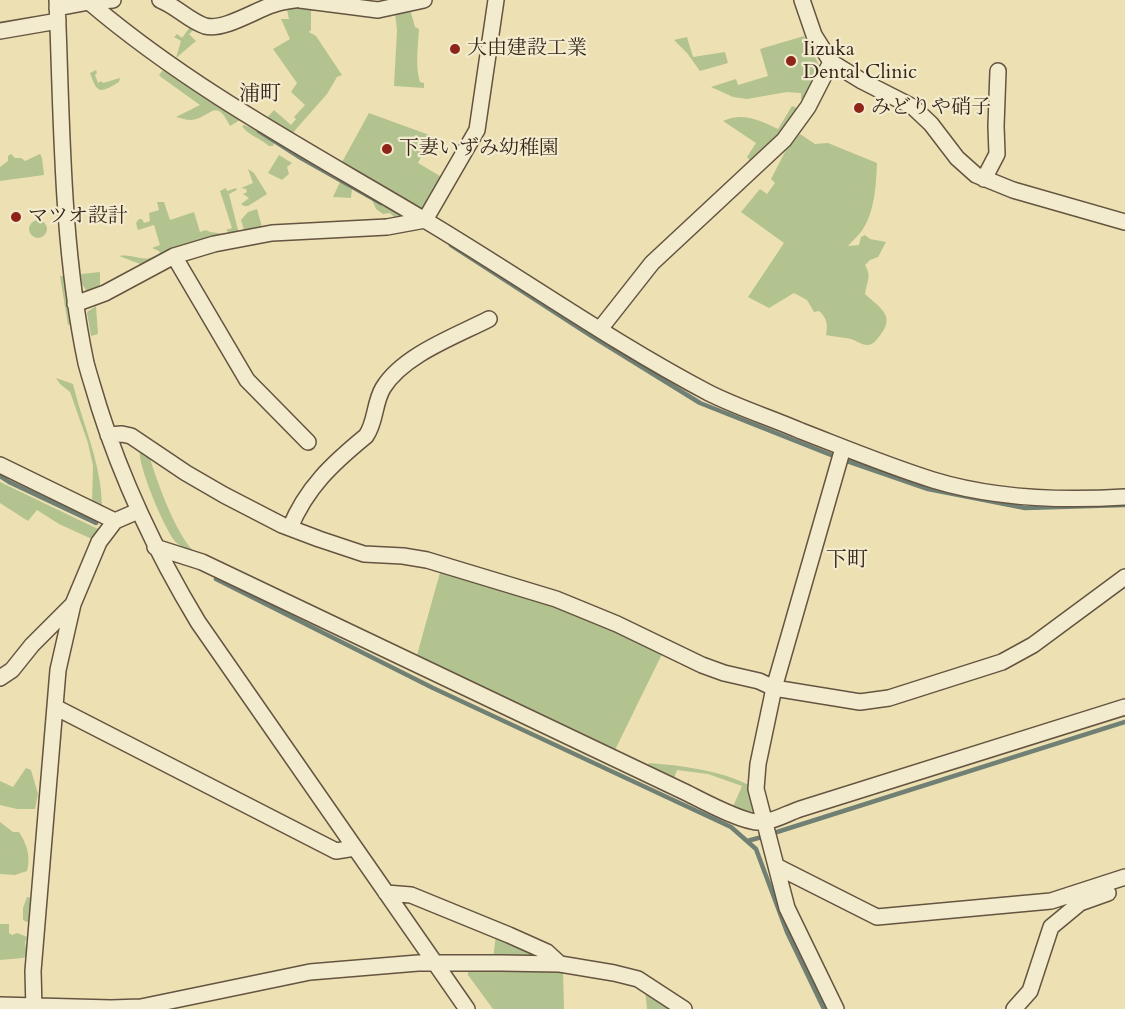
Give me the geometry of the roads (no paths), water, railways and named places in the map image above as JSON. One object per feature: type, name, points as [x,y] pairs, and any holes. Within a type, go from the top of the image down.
[{"type":"street","points":[[0,31],[57,10],[89,2],[112,0]]},
{"type":"street","points":[[160,0],[203,25],[211,27],[270,5],[296,0]]},
{"type":"street","points":[[300,0],[378,10],[424,0]]},
{"type":"street","points":[[75,304],[105,293],[174,256],[214,244],[272,234],[387,227],[425,220],[477,130],[496,0]]},
{"type":"street","points":[[802,0],[814,35],[831,62],[913,107],[931,124],[966,168],[984,179],[1013,190],[1125,222]]},
{"type":"street","points":[[89,2],[137,41],[209,92],[269,130],[425,220],[600,329],[717,397],[843,448],[935,481],[1031,498],[1125,497]]},
{"type":"street","points":[[57,10],[67,234],[75,304],[87,366],[108,435],[138,511],[155,547],[198,622],[467,1009]]},
{"type":"street","points":[[600,329],[652,263],[784,140],[808,107],[831,62]]},
{"type":"street","points":[[984,179],[998,150],[996,126],[998,71]]},
{"type":"street","points":[[174,256],[247,380],[308,442]]},
{"type":"street","points":[[290,528],[306,495],[317,481],[366,436],[371,428],[376,401],[384,386],[398,370],[423,352],[489,319]]},
{"type":"street","points":[[108,435],[123,434],[139,440],[186,473],[224,495],[290,528],[348,550],[364,554],[420,558],[556,599],[618,624],[702,665],[724,673],[759,681],[774,688],[860,702],[900,694],[1002,662],[1033,645],[1125,577]]},
{"type":"street","points":[[836,1009],[787,908],[756,789],[758,764],[774,688],[843,448]]},
{"type":"street","points":[[0,465],[115,521]]},
{"type":"street","points":[[34,1007],[33,970],[58,670],[73,604],[99,542],[115,521],[138,511]]},
{"type":"street","points":[[155,547],[202,562],[741,818],[764,822],[800,808],[1125,707]]},
{"type":"street","points":[[0,678],[12,670],[32,645],[73,604]]},
{"type":"street","points":[[55,707],[336,851],[355,848]]},
{"type":"street","points":[[776,866],[877,917],[1051,901],[1125,877]]},
{"type":"street","points":[[1014,1009],[1030,991],[1051,927],[1080,903],[1125,887]]},
{"type":"street","points":[[386,893],[411,896],[509,935],[547,952],[560,964]]},
{"type":"street","points":[[0,1005],[141,1007],[310,972],[398,964],[560,964],[597,969],[638,979],[684,1009]]},
{"type":"waterway","points":[[259,131],[301,158],[381,203]]},
{"type":"waterway","points":[[451,245],[700,403],[831,455]]},
{"type":"waterway","points":[[847,461],[928,489],[1025,508],[1125,505]]},
{"type":"waterway","points":[[0,476],[96,523]]},
{"type":"waterway","points":[[216,579],[433,688],[731,827],[756,849],[787,932],[824,1009]]},
{"type":"waterway","points":[[777,832],[1125,722]]},
{"type":"waterway","points":[[747,841],[762,837]]},
{"type":"place","name":"大由建設工業","points":[[455,49]]},
{"type":"place","name":"Iizuka Dental Clinic","points":[[791,61]]},
{"type":"place","name":"みどりや硝子","points":[[859,108]]},
{"type":"place","name":"下妻いずみ幼稚園","points":[[387,149]]},
{"type":"place","name":"マツオ設計","points":[[16,217]]},
{"type":"district","name":"浦町","points":[[260,95]]},
{"type":"district","name":"下町","points":[[847,561]]}]
